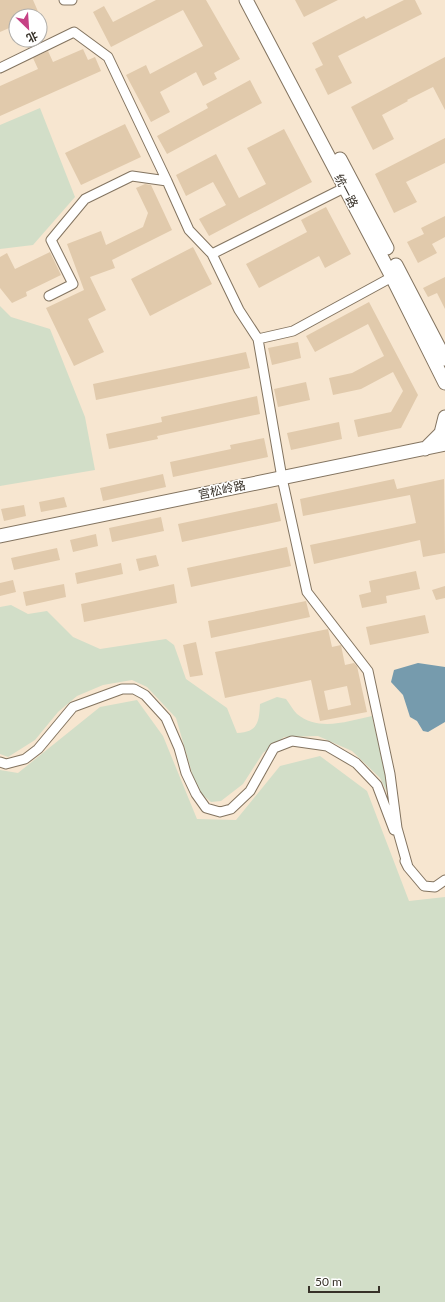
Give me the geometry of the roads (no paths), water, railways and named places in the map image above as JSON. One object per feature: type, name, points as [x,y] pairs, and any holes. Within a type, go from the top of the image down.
[{"type":"main road","name":"统一路","points":[[246,0],[392,277],[445,383]]},
{"type":"main road","name":"统一路","points":[[255,0],[445,359]]},
{"type":"main road","points":[[425,449],[441,433],[445,417]]},
{"type":"main road","name":"宫松岭路","points":[[0,536],[445,444]]},
{"type":"main road","points":[[425,449],[445,449]]},
{"type":"street","points":[[64,0],[72,0]]},
{"type":"street","points":[[0,68],[74,32],[108,57],[189,230],[212,254],[239,310],[258,339],[282,478],[307,592],[368,671],[390,774],[397,828],[408,867]]},
{"type":"street","points":[[49,296],[73,284],[50,240],[85,199],[132,176],[167,181]]},
{"type":"street","points":[[212,254],[344,188]]},
{"type":"street","points":[[258,339],[294,331],[392,277]]},
{"type":"street","points":[[0,762],[6,764],[30,755],[38,748],[73,707],[122,689],[134,689],[145,695],[166,718],[180,748],[186,773],[196,794],[206,808],[220,812],[230,808],[250,792],[274,748],[292,741],[327,746],[356,763],[377,785],[408,867],[424,886],[435,887],[445,880]]},
{"type":"water","points":[[418,663],[445,667],[445,722],[428,732],[423,731],[417,721],[410,717],[403,695],[391,682],[394,670]]}]
